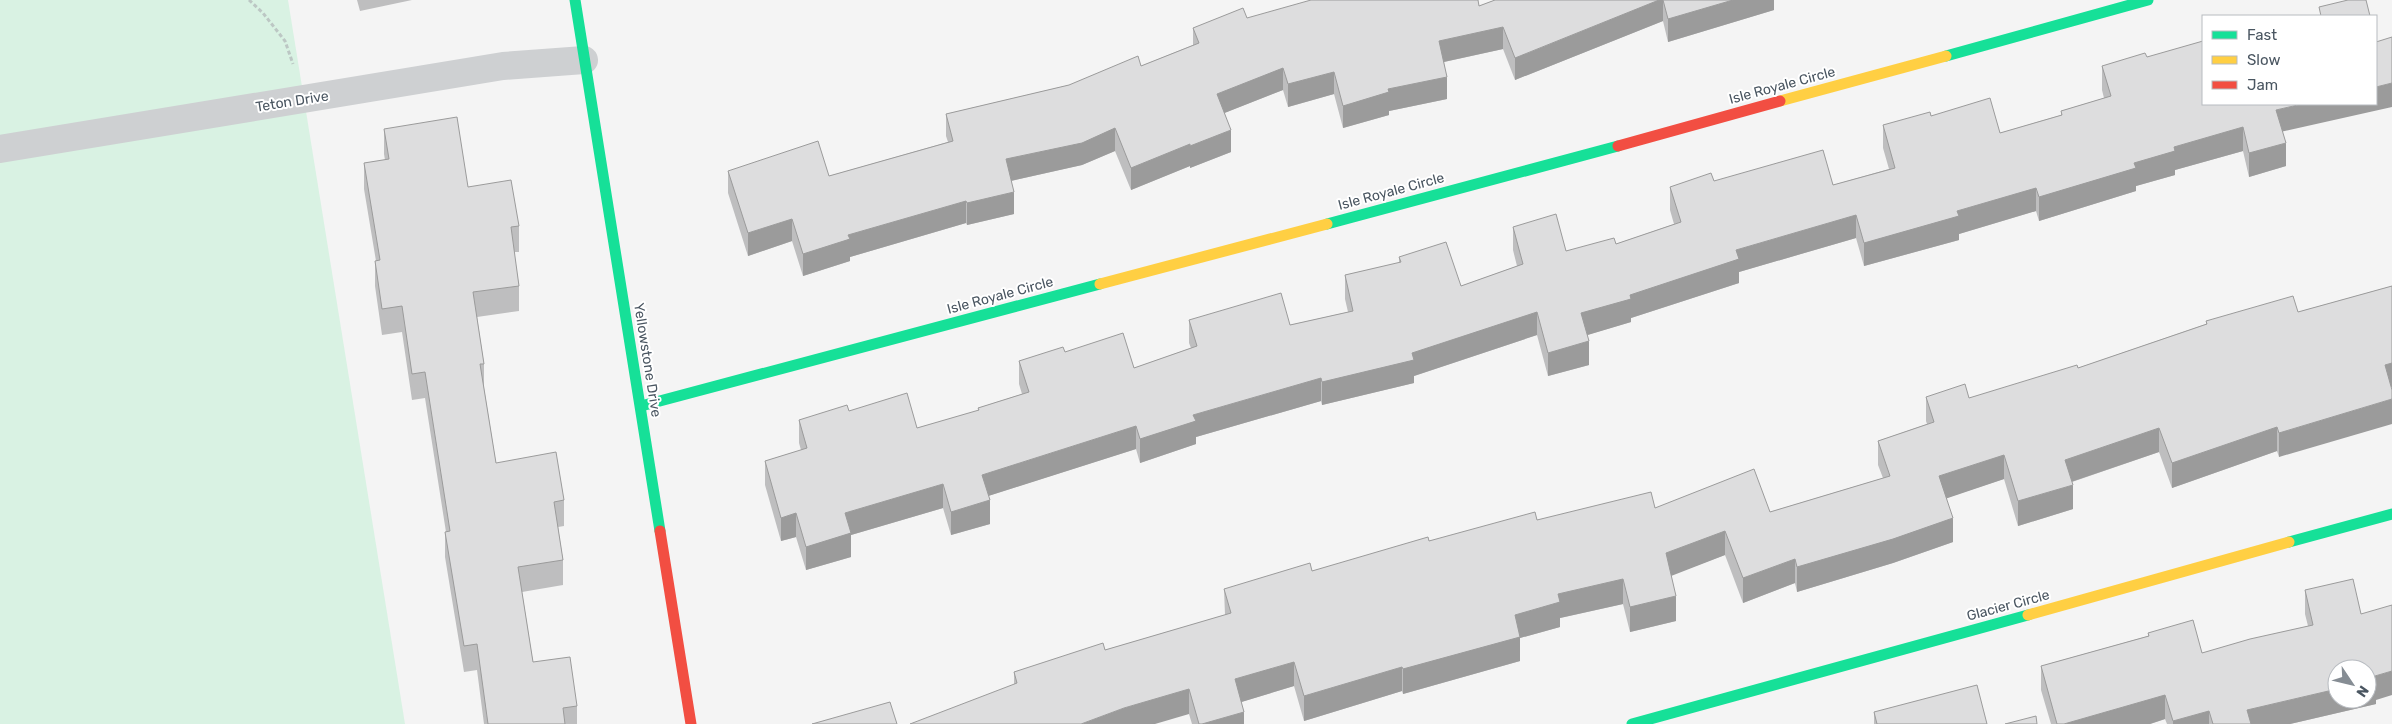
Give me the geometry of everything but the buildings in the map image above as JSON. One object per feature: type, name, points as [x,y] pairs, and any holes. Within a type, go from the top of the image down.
[{"type":"street","name":"Yellowstone Drive","points":[[575,0],[691,724]]},
{"type":"street","name":"Isle Royale Circle","points":[[641,406],[1546,166],[2148,0]]},
{"type":"street","name":"Teton Drive","points":[[0,149],[503,66],[584,60]]},
{"type":"street","name":"Glacier Circle","points":[[1632,724],[2392,514]]},
{"type":"path","points":[[249,0],[263,13],[285,41],[294,66]]},
{"type":"green space","points":[[0,0],[288,0],[405,724],[0,724]]},
{"type":"traffic: fast","points":[[575,0],[660,531]]},
{"type":"traffic: fast","points":[[1946,56],[2148,0]]},
{"type":"traffic: fast","points":[[1327,224],[1618,146]]},
{"type":"traffic: fast","points":[[641,406],[1100,284]]},
{"type":"traffic: fast","points":[[2289,542],[2392,514]]},
{"type":"traffic: fast","points":[[1632,724],[2028,615]]},
{"type":"traffic: slow","points":[[1780,101],[1946,56]]},
{"type":"traffic: slow","points":[[1100,284],[1327,224]]},
{"type":"traffic: slow","points":[[2028,615],[2289,542]]},
{"type":"traffic: jam","points":[[1618,146],[1780,101]]},
{"type":"traffic: jam","points":[[660,531],[691,724]]}]
